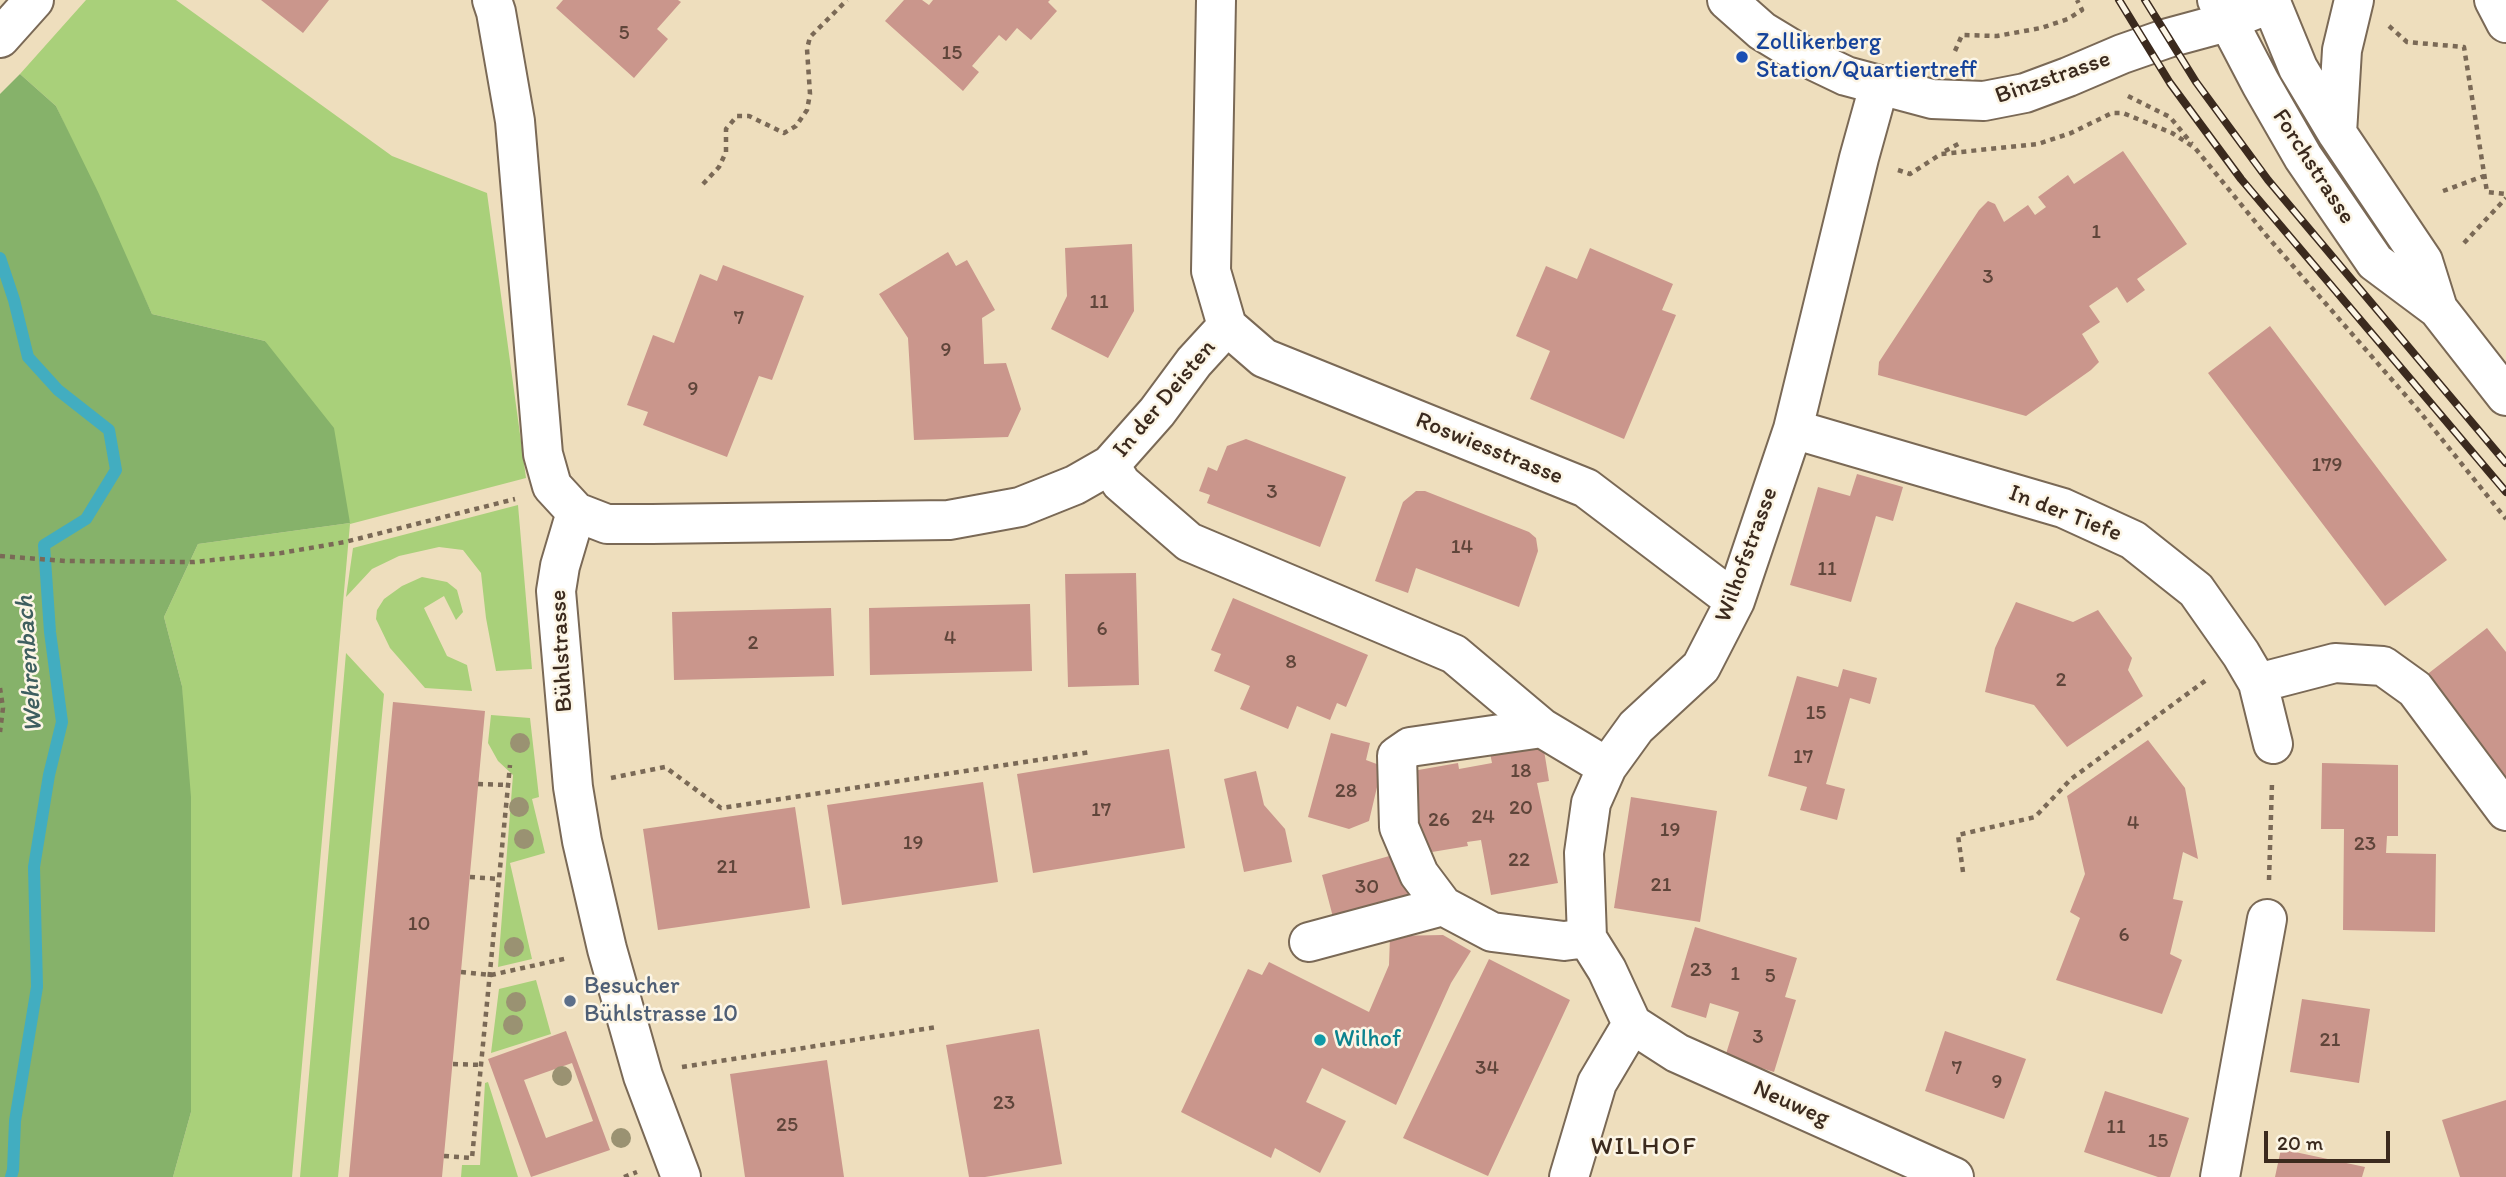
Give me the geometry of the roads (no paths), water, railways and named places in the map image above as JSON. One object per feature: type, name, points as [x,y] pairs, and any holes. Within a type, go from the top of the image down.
[{"type":"street","points":[[0,38],[34,0]]},
{"type":"street","points":[[492,0],[515,121],[544,454],[564,499]]},
{"type":"street","name":"In der Deisten","points":[[564,499],[607,524],[949,520],[1020,507],[1075,485],[1110,465],[1227,326],[1211,271],[1216,0]]},
{"type":"street","name":"Binzstrasse","points":[[1727,0],[1762,31],[1800,54],[1846,76],[1932,99],[1984,101],[2025,93],[2068,77],[2222,10],[2276,1]]},
{"type":"street","points":[[2337,133],[2342,50],[2354,0]]},
{"type":"street","points":[[2494,0],[2506,23]]},
{"type":"street","name":"Forchstrasse","points":[[2276,1],[2298,68],[2337,133],[2423,261],[2438,309]]},
{"type":"street","name":"Forchstrasse","points":[[2222,10],[2304,157],[2375,262],[2438,309],[2506,396]]},
{"type":"street","name":"Wilhofstrasse","points":[[1632,1024],[1607,970],[1587,938],[1584,853],[1591,803],[1606,767],[1636,727],[1701,667],[1735,601],[1793,429],[1879,86]]},
{"type":"street","name":"Roswiesstrasse","points":[[1227,326],[1264,358],[1586,488],[1735,601]]},
{"type":"street","name":"In der Tiefe","points":[[1793,429],[2063,508],[2133,540],[2196,590],[2250,669],[2273,744]]},
{"type":"street","points":[[1110,465],[1121,484],[1189,542],[1454,654],[1542,728],[1606,767]]},
{"type":"street","name":"Bühlstrasse","points":[[564,499],[556,591],[573,787],[582,841],[607,949],[643,1076],[681,1177]]},
{"type":"street","points":[[2250,669],[2334,663],[2383,666],[2416,689],[2506,811]]},
{"type":"street","points":[[1542,728],[1410,747],[1397,756],[1399,827],[1419,874],[1443,906],[1492,932],[1564,941],[1587,938]]},
{"type":"street","points":[[1309,942],[1443,906]]},
{"type":"street","points":[[2220,1177],[2267,919]]},
{"type":"street","points":[[1569,1177],[1597,1083],[1632,1024]]},
{"type":"street","name":"Neuweg","points":[[1632,1024],[1677,1053],[1954,1177]]},
{"type":"waterway","name":"Wehrenbach","points":[[0,258],[28,357],[58,390],[109,430],[116,470],[86,519],[44,545],[50,632],[62,722],[49,775],[34,867],[37,987],[15,1121],[11,1177]]},
{"type":"railway","points":[[2119,0],[2170,83],[2241,179],[2506,492]]},
{"type":"railway","points":[[2145,0],[2196,82],[2268,180],[2506,463]]},
{"type":"place","name":"Zollikerberg Station/Quartiertreff","points":[[1742,57]]},
{"type":"place","name":"Besucher Bühlstrasse 10","points":[[570,1001]]},
{"type":"place","name":"Wilhof","points":[[1320,1040]]},
{"type":"district","name":"WILHOF","points":[[1644,1147]]}]
